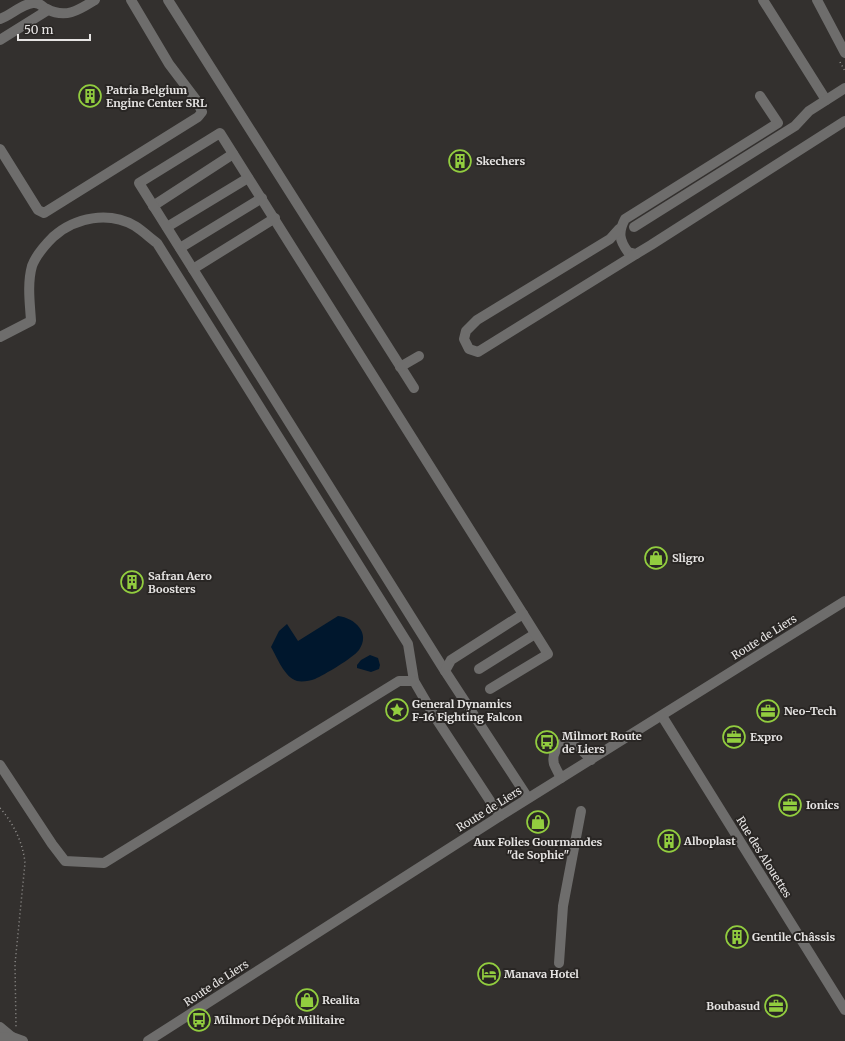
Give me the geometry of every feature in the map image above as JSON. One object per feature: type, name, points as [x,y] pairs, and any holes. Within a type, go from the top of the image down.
[{"type":"street","points":[[0,19],[32,2],[38,3],[48,10],[66,15],[78,11],[95,0]]},
{"type":"street","points":[[0,149],[38,210],[44,213],[198,118],[202,112],[197,100],[169,64],[131,0]]},
{"type":"street","points":[[168,0],[414,388]]},
{"type":"street","points":[[763,0],[826,100]]},
{"type":"street","points":[[817,0],[845,53]]},
{"type":"street","points":[[0,40],[48,10]]},
{"type":"street","points":[[634,227],[795,126],[809,111],[845,88]]},
{"type":"street","points":[[760,96],[778,123],[625,219],[610,239],[477,320],[466,331],[464,339],[469,349],[478,352],[636,254],[845,121]]},
{"type":"street","points":[[490,689],[548,654],[275,218],[220,133],[139,183],[445,670],[528,798]]},
{"type":"street","points":[[153,206],[233,154]]},
{"type":"street","points":[[167,227],[248,178]]},
{"type":"street","points":[[180,248],[262,198]]},
{"type":"street","points":[[0,337],[31,321],[29,291],[32,266],[42,247],[62,229],[86,218],[111,218],[135,226],[157,243],[408,644],[414,681],[435,717],[500,816]]},
{"type":"street","points":[[193,269],[275,218]]},
{"type":"street","points":[[619,229],[622,244],[628,252],[636,254]]},
{"type":"street","points":[[400,367],[419,356]]},
{"type":"street","name":"Route de Liers","points":[[148,1041],[528,798],[662,716],[845,600]]},
{"type":"street","points":[[445,670],[451,660],[523,614]]},
{"type":"street","points":[[479,669],[535,634]]},
{"type":"street","points":[[0,765],[65,861],[104,863],[399,681],[414,681]]},
{"type":"street","name":"Rue des Alouettes","points":[[662,716],[845,1010]]},
{"type":"street","points":[[561,778],[554,764],[553,756],[557,747],[564,743],[572,744],[584,751],[591,760]]},
{"type":"street","points":[[559,963],[563,906],[581,811]]},
{"type":"street","points":[[0,1027],[12,1037],[23,1041]]},
{"type":"street","points":[[0,1038],[12,1037]]},
{"type":"path","points":[[0,808],[18,835],[24,849],[25,864],[15,971],[17,1016],[12,1037]]},
{"type":"water","points":[[338,616],[350,620],[359,627],[363,638],[359,650],[345,662],[315,679],[308,681],[297,681],[292,679],[278,661],[271,647],[279,631],[287,624],[298,641]]},
{"type":"water","points":[[370,655],[378,658],[380,665],[379,669],[371,672],[357,668],[357,665],[361,660]]},
{"type":"place","name":"Patria Belgium Engine Center SRL","points":[[90,96]]},
{"type":"place","name":"Skechers","points":[[460,161]]},
{"type":"place","name":"Sligro","points":[[656,558]]},
{"type":"place","name":"Safran Aero Boosters","points":[[132,582]]},
{"type":"place","name":"General Dynamics F-16 Fighting Falcon","points":[[397,710]]},
{"type":"place","name":"Neo-Tech","points":[[768,711]]},
{"type":"place","name":"Expro","points":[[734,737]]},
{"type":"place","name":"Milmort Route de Liers","points":[[547,742]]},
{"type":"place","name":"Ionics","points":[[790,805]]},
{"type":"place","name":"Aux Folies Gourmandes \"de Sophie\"","points":[[538,822]]},
{"type":"place","name":"Alboplast","points":[[669,841]]},
{"type":"place","name":"Gentile Châssis","points":[[737,937]]},
{"type":"place","name":"Manava Hotel","points":[[489,974]]},
{"type":"place","name":"Realita","points":[[307,1000]]},
{"type":"place","name":"Boubasud","points":[[776,1006]]},
{"type":"place","name":"Milmort Dépôt Militaire","points":[[199,1020]]}]
